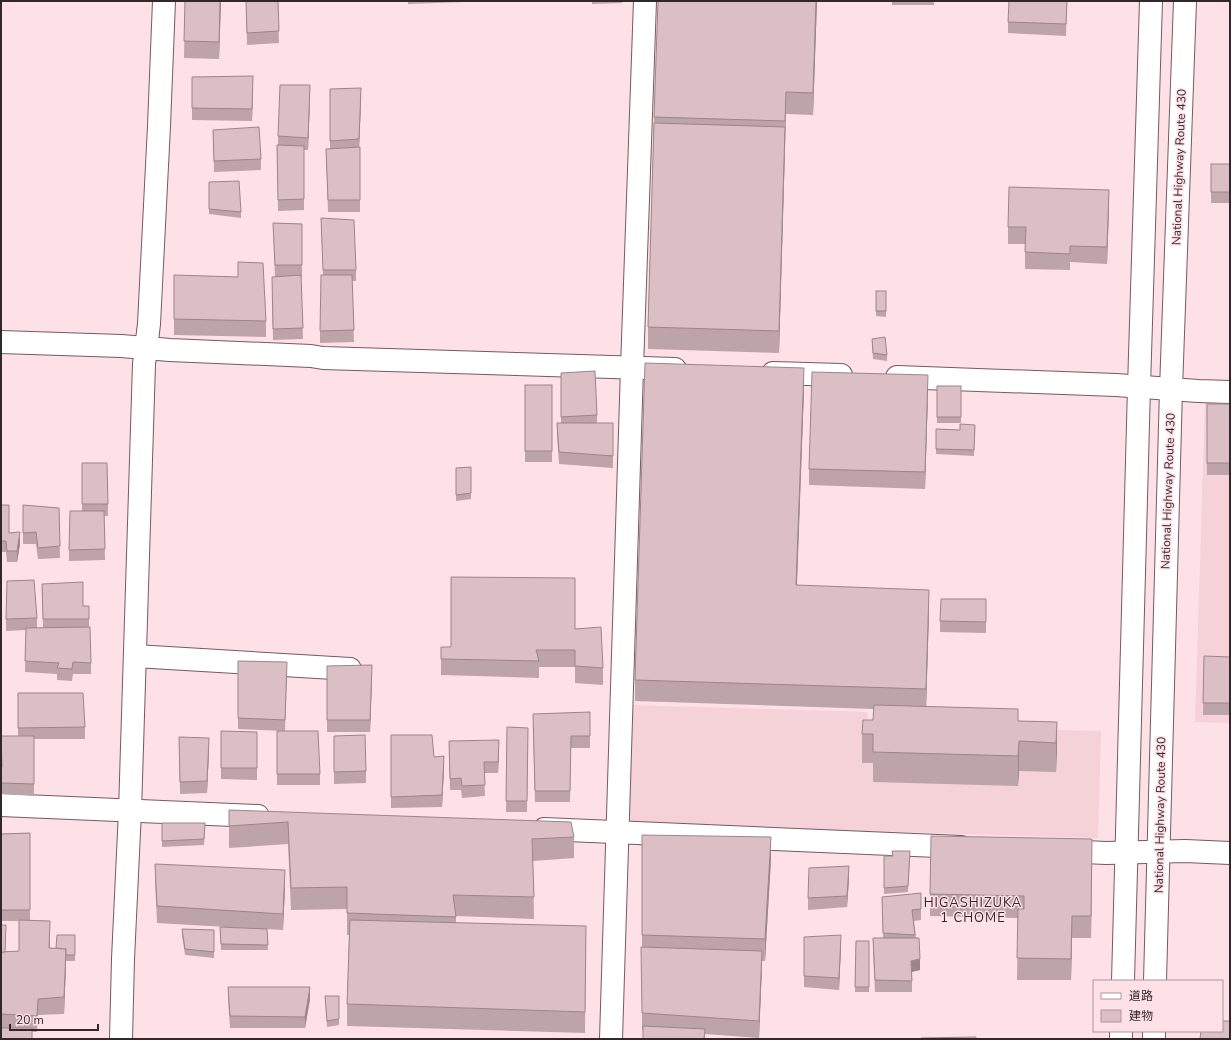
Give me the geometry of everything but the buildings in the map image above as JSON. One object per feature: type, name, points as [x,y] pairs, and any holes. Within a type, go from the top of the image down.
[{"type":"main road","points":[[121,1039],[144,364],[149,324],[164,1]]},
{"type":"main road","points":[[611,1039],[644,1]]},
{"type":"main road","points":[[1123,980],[1151,1]]},
{"type":"main road","name":"National Highway Route 430","points":[[1155,980],[1171,389],[1185,1]]},
{"type":"main road","points":[[1,342],[121,346],[178,351],[311,356],[323,358],[695,370]]},
{"type":"main road","points":[[751,372],[1230,392]]},
{"type":"main road","points":[[135,656],[350,669]]},
{"type":"main road","points":[[1,805],[274,817]]},
{"type":"main road","points":[[522,828],[980,848]]},
{"type":"main road","points":[[1043,850],[1106,853],[1185,851],[1230,853]]},
{"type":"shaded area","points":[[1205,403],[1230,404],[1230,723],[1195,722]]},
{"type":"shaded area","points":[[631,705],[868,712],[867,725],[1101,731],[1098,838],[628,824]]},
{"type":"district","name":"HIGASHIZUKA 1 CHOME","points":[[973,910]]}]
